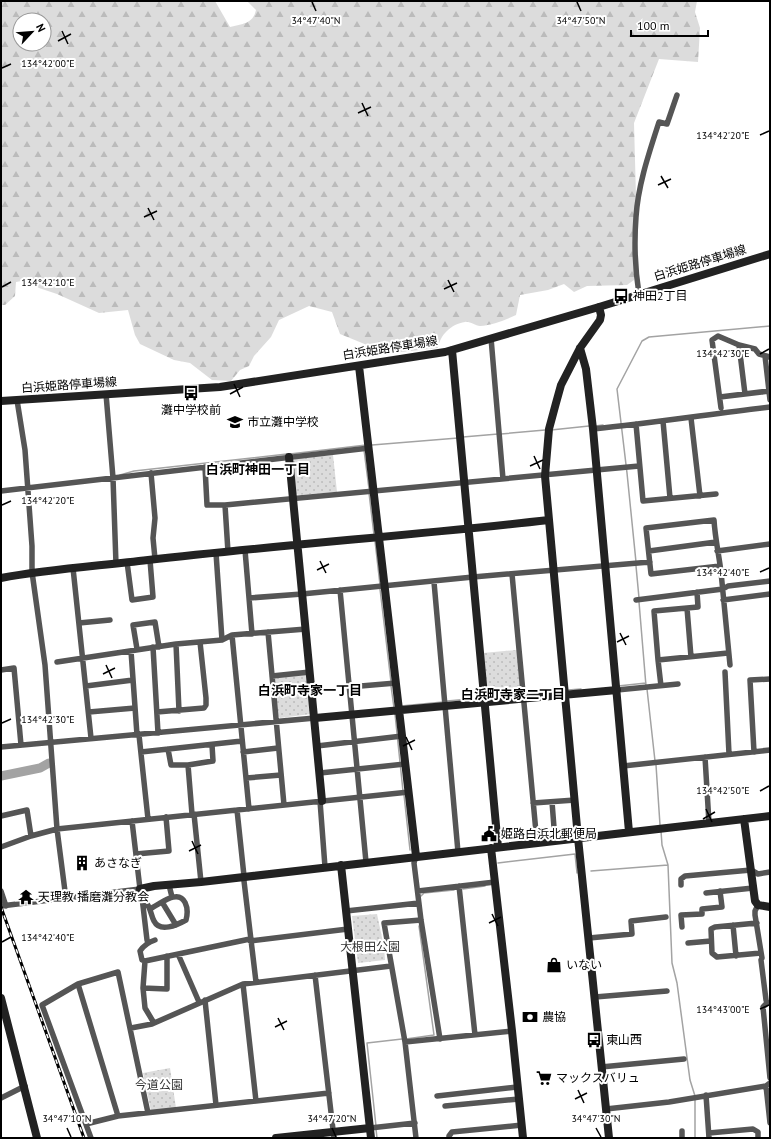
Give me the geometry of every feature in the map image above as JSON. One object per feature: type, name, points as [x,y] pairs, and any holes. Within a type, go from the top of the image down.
[{"type":"street","points":[[639,294],[635,268],[636,217],[643,176],[659,122],[666,124],[677,95]]},
{"type":"street","name":"白浜姫路停車場線","points":[[1,401],[220,387],[452,350],[599,307],[770,254]]},
{"type":"street","points":[[599,307],[601,315],[600,320],[580,348],[562,385],[556,403],[549,429],[545,476],[578,838],[609,1138]]},
{"type":"street","points":[[721,408],[712,340],[718,336],[739,345],[755,349],[759,354],[768,357],[770,400]]},
{"type":"street","points":[[491,338],[503,479]]},
{"type":"street","points":[[739,345],[745,394]]},
{"type":"street","points":[[580,348],[586,368],[629,832]]},
{"type":"street","points":[[452,350],[484,702],[495,882],[523,1138]]},
{"type":"street","points":[[359,366],[371,491],[386,586],[395,710],[402,736],[405,764],[405,792],[416,856],[414,863],[421,920],[440,1039]]},
{"type":"street","points":[[720,397],[769,391]]},
{"type":"street","points":[[106,394],[113,476],[116,564]]},
{"type":"street","points":[[17,400],[26,450],[32,546],[32,572],[45,664],[57,829],[66,899]]},
{"type":"street","points":[[592,429],[691,418],[770,406]]},
{"type":"street","points":[[691,418],[700,496]]},
{"type":"street","points":[[663,421],[670,498]]},
{"type":"street","points":[[636,424],[643,501],[716,494]]},
{"type":"street","points":[[1,491],[113,476],[205,467],[367,447]]},
{"type":"street","points":[[289,457],[320,773],[326,867]]},
{"type":"street","points":[[205,467],[207,505],[225,505],[639,466]]},
{"type":"street","points":[[126,562],[132,600],[153,597],[152,560],[155,518],[151,473]]},
{"type":"street","points":[[225,505],[228,552]]},
{"type":"street","points":[[1,578],[32,572],[126,562],[549,520]]},
{"type":"street","points":[[720,566],[651,574],[646,528],[714,520],[717,551],[720,566],[723,589],[730,665]]},
{"type":"street","points":[[649,552],[716,542]]},
{"type":"street","points":[[717,551],[770,544]]},
{"type":"street","points":[[245,550],[252,634]]},
{"type":"street","points":[[216,553],[222,640]]},
{"type":"street","points":[[249,598],[650,562]]},
{"type":"street","points":[[73,568],[91,738]]},
{"type":"street","points":[[512,574],[537,842]]},
{"type":"street","points":[[636,600],[723,589],[728,586],[770,581]]},
{"type":"street","points":[[434,582],[458,852]]},
{"type":"street","points":[[340,590],[366,862]]},
{"type":"street","points":[[661,686],[654,611],[698,607],[697,592]]},
{"type":"street","points":[[723,600],[770,594]]},
{"type":"street","points":[[687,608],[691,657]]},
{"type":"street","points":[[79,623],[110,620]]},
{"type":"street","points":[[137,649],[133,625],[155,622],[158,733]]},
{"type":"street","points":[[57,662],[83,659],[137,649],[222,640],[232,635],[306,629]]},
{"type":"street","points":[[268,632],[284,805]]},
{"type":"street","points":[[232,635],[249,809]]},
{"type":"street","points":[[157,712],[204,708],[206,705],[200,642]]},
{"type":"street","points":[[176,644],[179,711]]},
{"type":"street","points":[[131,651],[135,708],[148,819]]},
{"type":"street","points":[[658,660],[728,653]]},
{"type":"street","points":[[1,670],[14,668],[21,745]]},
{"type":"street","points":[[272,676],[310,672]]},
{"type":"street","points":[[725,672],[729,754]]},
{"type":"street","points":[[754,752],[750,680],[770,679]]},
{"type":"street","points":[[86,686],[133,680]]},
{"type":"street","points":[[349,687],[392,684]]},
{"type":"street","points":[[1,748],[91,738],[138,735],[395,710],[444,702],[484,702],[678,684]]},
{"type":"street","points":[[89,712],[135,708]]},
{"type":"street","points":[[317,746],[402,736]]},
{"type":"street","points":[[141,752],[242,741]]},
{"type":"street","points":[[168,749],[171,765],[188,765],[213,761],[212,745]]},
{"type":"street","points":[[243,752],[278,748]]},
{"type":"street","points":[[623,766],[770,750]]},
{"type":"street","points":[[705,757],[709,823]]},
{"type":"street","points":[[320,773],[405,764]]},
{"type":"street","points":[[188,765],[201,882]]},
{"type":"street","points":[[246,778],[281,775]]},
{"type":"street","points":[[1,847],[57,829],[405,792]]},
{"type":"street","points":[[533,803],[575,800]]},
{"type":"street","points":[[552,802],[555,840]]},
{"type":"street","points":[[1,816],[27,810],[32,836]]},
{"type":"street","points":[[237,810],[250,940],[256,982]]},
{"type":"street","points":[[1,892],[4,906],[244,876],[770,816]]},
{"type":"street","points":[[136,854],[169,851],[166,817]]},
{"type":"street","points":[[744,819],[755,901],[758,905],[770,907]]},
{"type":"street","points":[[132,821],[148,943]]},
{"type":"street","points":[[341,865],[371,1138]]},
{"type":"street","points":[[681,885],[681,879],[685,876],[751,870],[758,874],[770,872]]},
{"type":"street","points":[[418,891],[495,882]]},
{"type":"street","points":[[169,885],[172,897]]},
{"type":"street","points":[[459,886],[474,1035]]},
{"type":"street","points":[[706,893],[753,888]]},
{"type":"street","points":[[682,927],[682,915],[702,914],[702,909],[722,907],[720,891]]},
{"type":"street","points":[[143,903],[147,904],[155,924],[160,927],[176,925],[186,920],[188,913],[187,906],[179,897],[172,897],[150,909]]},
{"type":"street","points":[[162,902],[176,925]]},
{"type":"street","points":[[346,912],[419,903]]},
{"type":"street","points":[[758,905],[755,911],[767,1004],[763,1007],[770,1078]]},
{"type":"street","points":[[589,938],[632,934],[630,921],[666,917]]},
{"type":"street","points":[[416,1138],[405,1042],[384,923],[421,920]]},
{"type":"street","points":[[757,923],[712,928],[712,953],[717,957],[761,953]]},
{"type":"street","points":[[734,925],[736,956]]},
{"type":"street","points":[[145,961],[250,940],[348,929]]},
{"type":"street","points":[[154,1023],[145,1008],[143,988],[145,961],[142,960],[140,951],[148,943],[155,940]]},
{"type":"street","points":[[688,943],[711,941]]},
{"type":"street","points":[[178,954],[202,1001],[216,1105]]},
{"type":"street","points":[[143,988],[167,989],[167,956]]},
{"type":"street","points":[[131,1028],[154,1023],[243,984],[392,966]]},
{"type":"street","points":[[91,1138],[42,1005],[78,984],[118,972],[148,1113]]},
{"type":"street","points":[[315,975],[334,1135]]},
{"type":"street","points":[[78,984],[118,1116]]},
{"type":"street","points":[[243,984],[256,1101]]},
{"type":"street","points":[[595,997],[667,990]]},
{"type":"street","points":[[1,998],[25,1086],[37,1138]]},
{"type":"street","points":[[405,1042],[512,1031]]},
{"type":"street","points":[[601,1066],[684,1059]]},
{"type":"street","points":[[606,1109],[669,1102],[706,1095],[754,1089],[768,1085],[770,1123]]},
{"type":"street","points":[[1,1098],[25,1086]]},
{"type":"street","points":[[437,1096],[517,1087]]},
{"type":"street","points":[[86,1124],[118,1116],[329,1092]]},
{"type":"street","points":[[706,1095],[709,1136],[753,1129],[758,1132],[758,1138]]},
{"type":"street","points":[[445,1106],[519,1099]]},
{"type":"street","points":[[276,1138],[334,1135],[370,1128],[415,1123]]},
{"type":"street","points":[[449,1138],[452,1132],[522,1125]]},
{"type":"street","points":[[682,1131],[682,1138]]},
{"type":"green space","points":[[1,1],[215,1],[230,27],[246,23],[255,15],[256,10],[247,1],[697,1],[695,12],[700,28],[698,62],[659,59],[634,123],[636,197],[632,242],[635,268],[634,280],[627,285],[587,286],[574,292],[564,284],[548,290],[520,295],[516,315],[498,322],[480,326],[467,322],[460,323],[447,331],[441,339],[438,348],[392,353],[340,334],[332,312],[309,306],[279,320],[271,337],[254,356],[249,366],[240,370],[231,381],[212,380],[190,363],[174,360],[140,344],[135,335],[128,310],[99,313],[57,294],[39,288],[27,280],[16,282],[15,296],[5,305],[1,305]]},
{"type":"green space","points":[[333,455],[337,492],[296,494],[293,461],[296,458]]},
{"type":"green space","points":[[517,650],[521,694],[487,697],[483,653]]},
{"type":"green space","points":[[308,674],[311,714],[280,718],[278,716],[275,677]]},
{"type":"green space","name":"大根田公園","points":[[377,914],[384,947],[385,960],[358,963],[352,916]]},
{"type":"green space","name":"今道公園","points":[[170,1068],[176,1108],[151,1111],[143,1073]]},
{"type":"waterway","points":[[636,562],[617,389],[642,341],[649,337],[770,326]]},
{"type":"waterway","points":[[595,426],[603,425]]},
{"type":"waterway","points":[[551,430],[589,426]]},
{"type":"waterway","points":[[501,434],[545,430]]},
{"type":"waterway","points":[[463,437],[498,434]]},
{"type":"waterway","points":[[372,445],[458,438]]},
{"type":"waterway","points":[[290,454],[366,445]]},
{"type":"waterway","points":[[364,450],[369,489]]},
{"type":"waterway","points":[[120,475],[134,471],[287,454]]},
{"type":"waterway","points":[[369,493],[374,535]]},
{"type":"waterway","points":[[375,541],[380,585]]},
{"type":"waterway","points":[[636,566],[639,598]]},
{"type":"waterway","points":[[380,589],[391,682]]},
{"type":"waterway","points":[[639,602],[646,686]]},
{"type":"waterway","points":[[618,686],[646,683]]},
{"type":"waterway","points":[[391,686],[394,708]]},
{"type":"waterway","points":[[568,690],[581,689]]},
{"type":"waterway","points":[[647,689],[655,761]]},
{"type":"waterway","points":[[525,694],[563,691]]},
{"type":"waterway","points":[[487,698],[521,695]]},
{"type":"waterway","points":[[447,701],[481,698]]},
{"type":"waterway","points":[[401,706],[443,702]]},
{"type":"waterway","points":[[395,714],[403,791]]},
{"type":"waterway","points":[[1,776],[40,768],[49,763]]},
{"type":"waterway","points":[[656,765],[660,825]]},
{"type":"waterway","points":[[404,795],[410,850]]},
{"type":"waterway","points":[[661,831],[662,845],[668,865],[672,963],[677,983],[690,1080],[695,1096]]},
{"type":"waterway","points":[[498,863],[575,854],[577,873]]},
{"type":"waterway","points":[[591,871],[668,865]]},
{"type":"waterway","points":[[463,889],[485,886]]},
{"type":"waterway","points":[[421,896],[424,893],[454,890]]},
{"type":"waterway","points":[[406,1039],[434,1035],[419,926]]},
{"type":"waterway","points":[[376,1126],[367,1043],[402,1039]]},
{"type":"waterway","points":[[695,1099],[695,1138]]},
{"type":"waterway","points":[[376,1129],[377,1138]]},
{"type":"railway","points":[[1,907],[84,1138]]},
{"type":"place","name":"神田2丁目","points":[[621,296]]},
{"type":"place","name":"灘中学校前","points":[[191,393]]},
{"type":"place","name":"市立灘中学校","points":[[235,422]]},
{"type":"place","name":"姫路白浜北郵便局","points":[[489,834]]},
{"type":"place","name":"あさなぎ","points":[[82,863]]},
{"type":"place","name":"天理教 播磨灘分教会","points":[[26,897]]},
{"type":"place","name":"いない","points":[[554,965]]},
{"type":"place","name":"農協","points":[[530,1017]]},
{"type":"place","name":"東山西","points":[[594,1040]]},
{"type":"place","name":"マックスバリュ","points":[[544,1078]]},
{"type":"district","name":"白浜町神田一丁目","points":[[258,469]]},
{"type":"district","name":"白浜町寺家一丁目","points":[[310,690]]},
{"type":"district","name":"白浜町寺家二丁目","points":[[513,694]]}]
